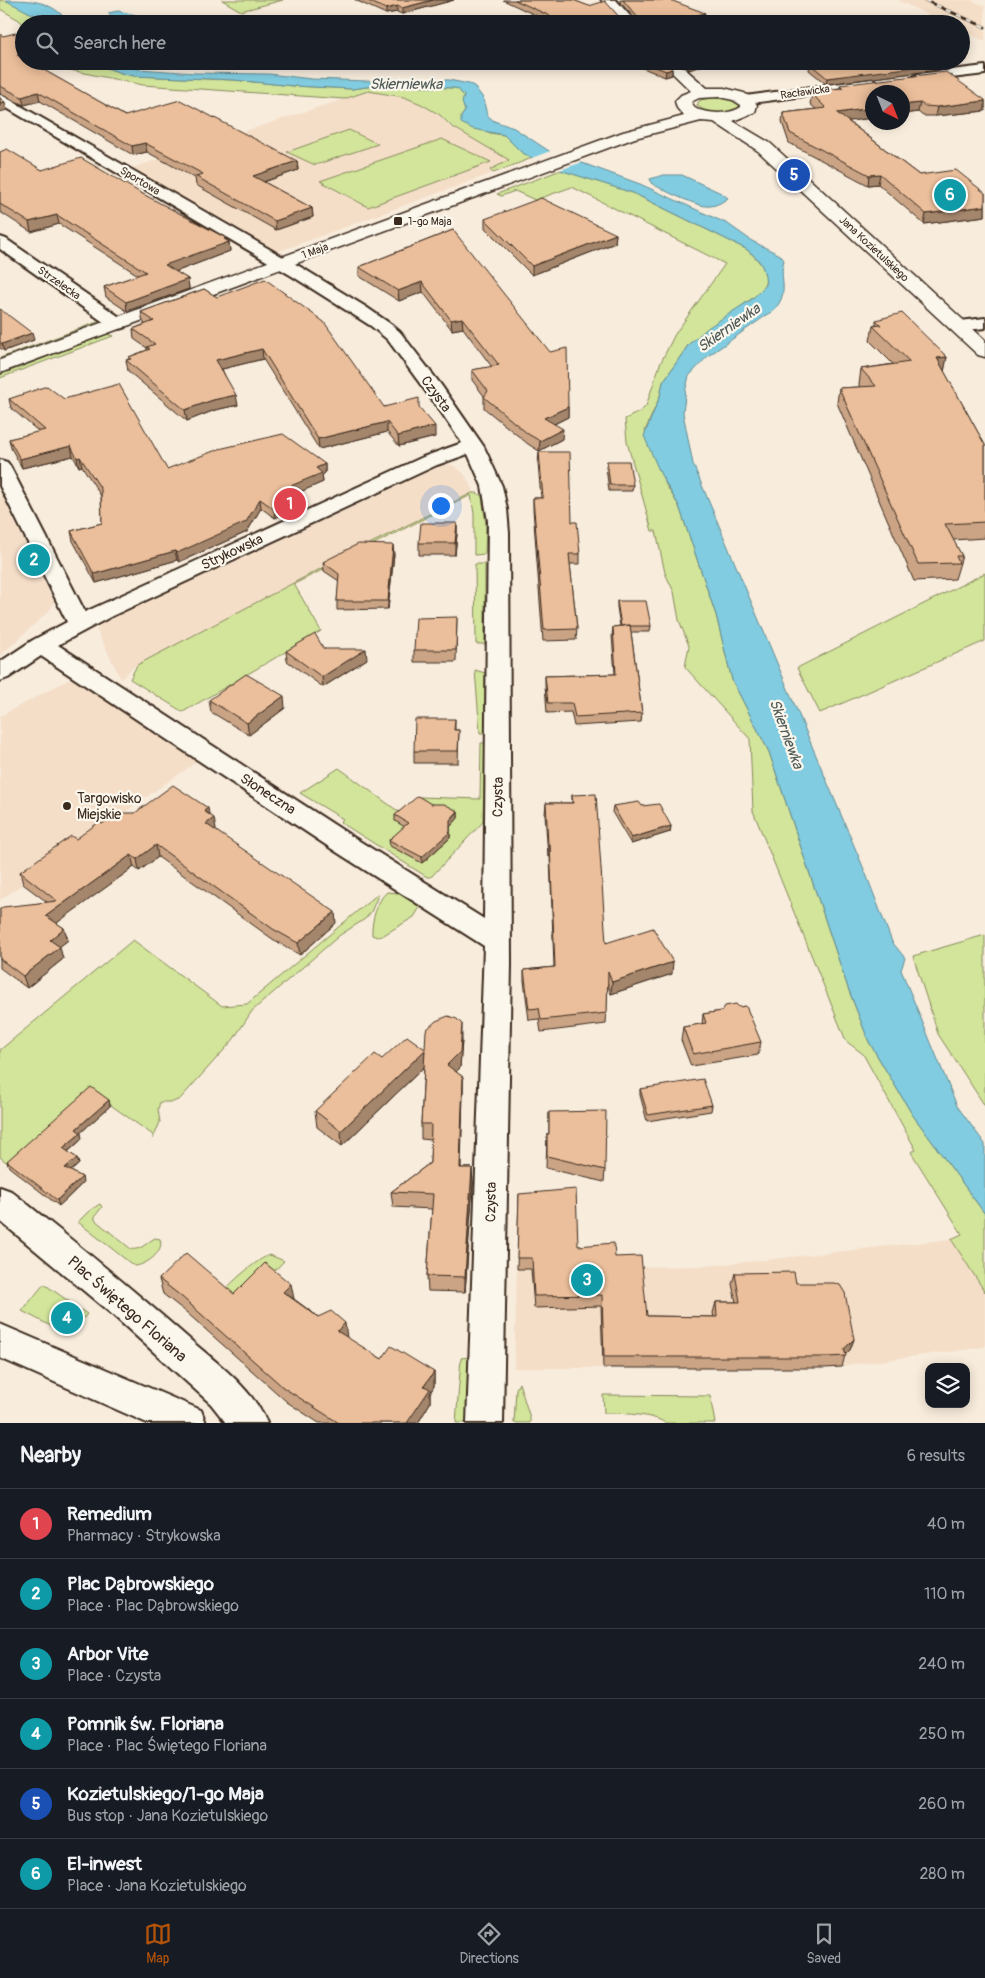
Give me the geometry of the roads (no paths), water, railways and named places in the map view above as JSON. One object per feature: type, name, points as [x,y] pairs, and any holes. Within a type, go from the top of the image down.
[{"type":"main road","points":[[608,0],[622,15]]},
{"type":"main road","points":[[677,70],[703,93],[725,93],[743,107]]},
{"type":"main road","name":"1 Maja","points":[[0,367],[629,135],[684,108],[683,101],[687,97],[703,93]]},
{"type":"main road","name":"1 Maja","points":[[629,135],[710,117],[735,117],[743,107]]},
{"type":"main road","name":"Jana Kozietulskiego","points":[[743,107],[743,121],[764,147],[985,351]]},
{"type":"main road","name":"Jana Kozietulskiego","points":[[684,108],[710,117],[764,147]]},
{"type":"street","points":[[907,79],[985,70]]},
{"type":"street","points":[[963,72],[978,82]]},
{"type":"street","name":"Racławicka","points":[[743,107],[888,81]]},
{"type":"street","name":"Sportowa","points":[[0,98],[281,263]]},
{"type":"street","name":"Strzelecka","points":[[0,242],[118,324]]},
{"type":"street","name":"Czysta","points":[[281,263],[368,315],[394,336],[472,446],[492,487],[498,531],[497,941],[485,1423]]},
{"type":"street","points":[[958,326],[985,322]]},
{"type":"street","name":"Strykowska","points":[[0,673],[41,645],[79,623],[422,465],[472,446]]},
{"type":"street","points":[[0,466],[79,623]]},
{"type":"street","name":"Słoneczna","points":[[41,645],[344,844],[497,941]]},
{"type":"street","name":"Plac Świętego Floriana","points":[[0,1201],[126,1305],[223,1392],[249,1423]]},
{"type":"street","points":[[0,1341],[188,1423]]},
{"type":"water","points":[[5,0],[24,0],[41,3],[62,15],[32,14]]},
{"type":"water","points":[[118,11],[136,15],[110,15],[108,13]]},
{"type":"water","name":"Skierniewka","points":[[113,70],[269,74],[312,79],[368,81],[394,79],[449,80],[469,84],[474,86],[483,98],[487,115],[494,121],[514,128],[549,151],[640,184],[728,224],[752,241],[780,255],[784,260],[782,297],[774,310],[708,356],[689,376],[683,413],[693,464],[866,874],[892,942],[905,958],[901,970],[957,1106],[985,1144],[985,1214],[912,1114],[869,1042],[848,988],[769,752],[732,680],[716,615],[679,506],[661,475],[644,436],[660,396],[663,382],[689,344],[709,327],[752,299],[766,285],[763,268],[758,260],[746,249],[633,193],[563,171],[521,152],[504,135],[473,129],[461,123],[461,117],[465,111],[462,102],[464,96],[458,89],[381,85],[352,89],[124,74]]},
{"type":"water","points":[[664,175],[682,175],[728,198],[712,206],[694,203],[651,183],[650,179]]},
{"type":"railway","points":[[924,0],[958,15]]},
{"type":"railway","points":[[970,20],[985,27]]},
{"type":"place","name":"Kozietulskiego/1-go Maja","points":[[794,175]]},
{"type":"place","name":"El-inwest","points":[[950,195]]},
{"type":"place","name":"1-go Maja","points":[[398,221]]},
{"type":"place","name":"Remedium","points":[[290,504]]},
{"type":"place","name":"Plac Dąbrowskiego","points":[[34,560]]},
{"type":"place","name":"Targowisko Miejskie","points":[[67,806]]},
{"type":"place","name":"Arbor Vite","points":[[587,1280]]},
{"type":"place","name":"Pomnik św. Floriana","points":[[67,1318]]}]
